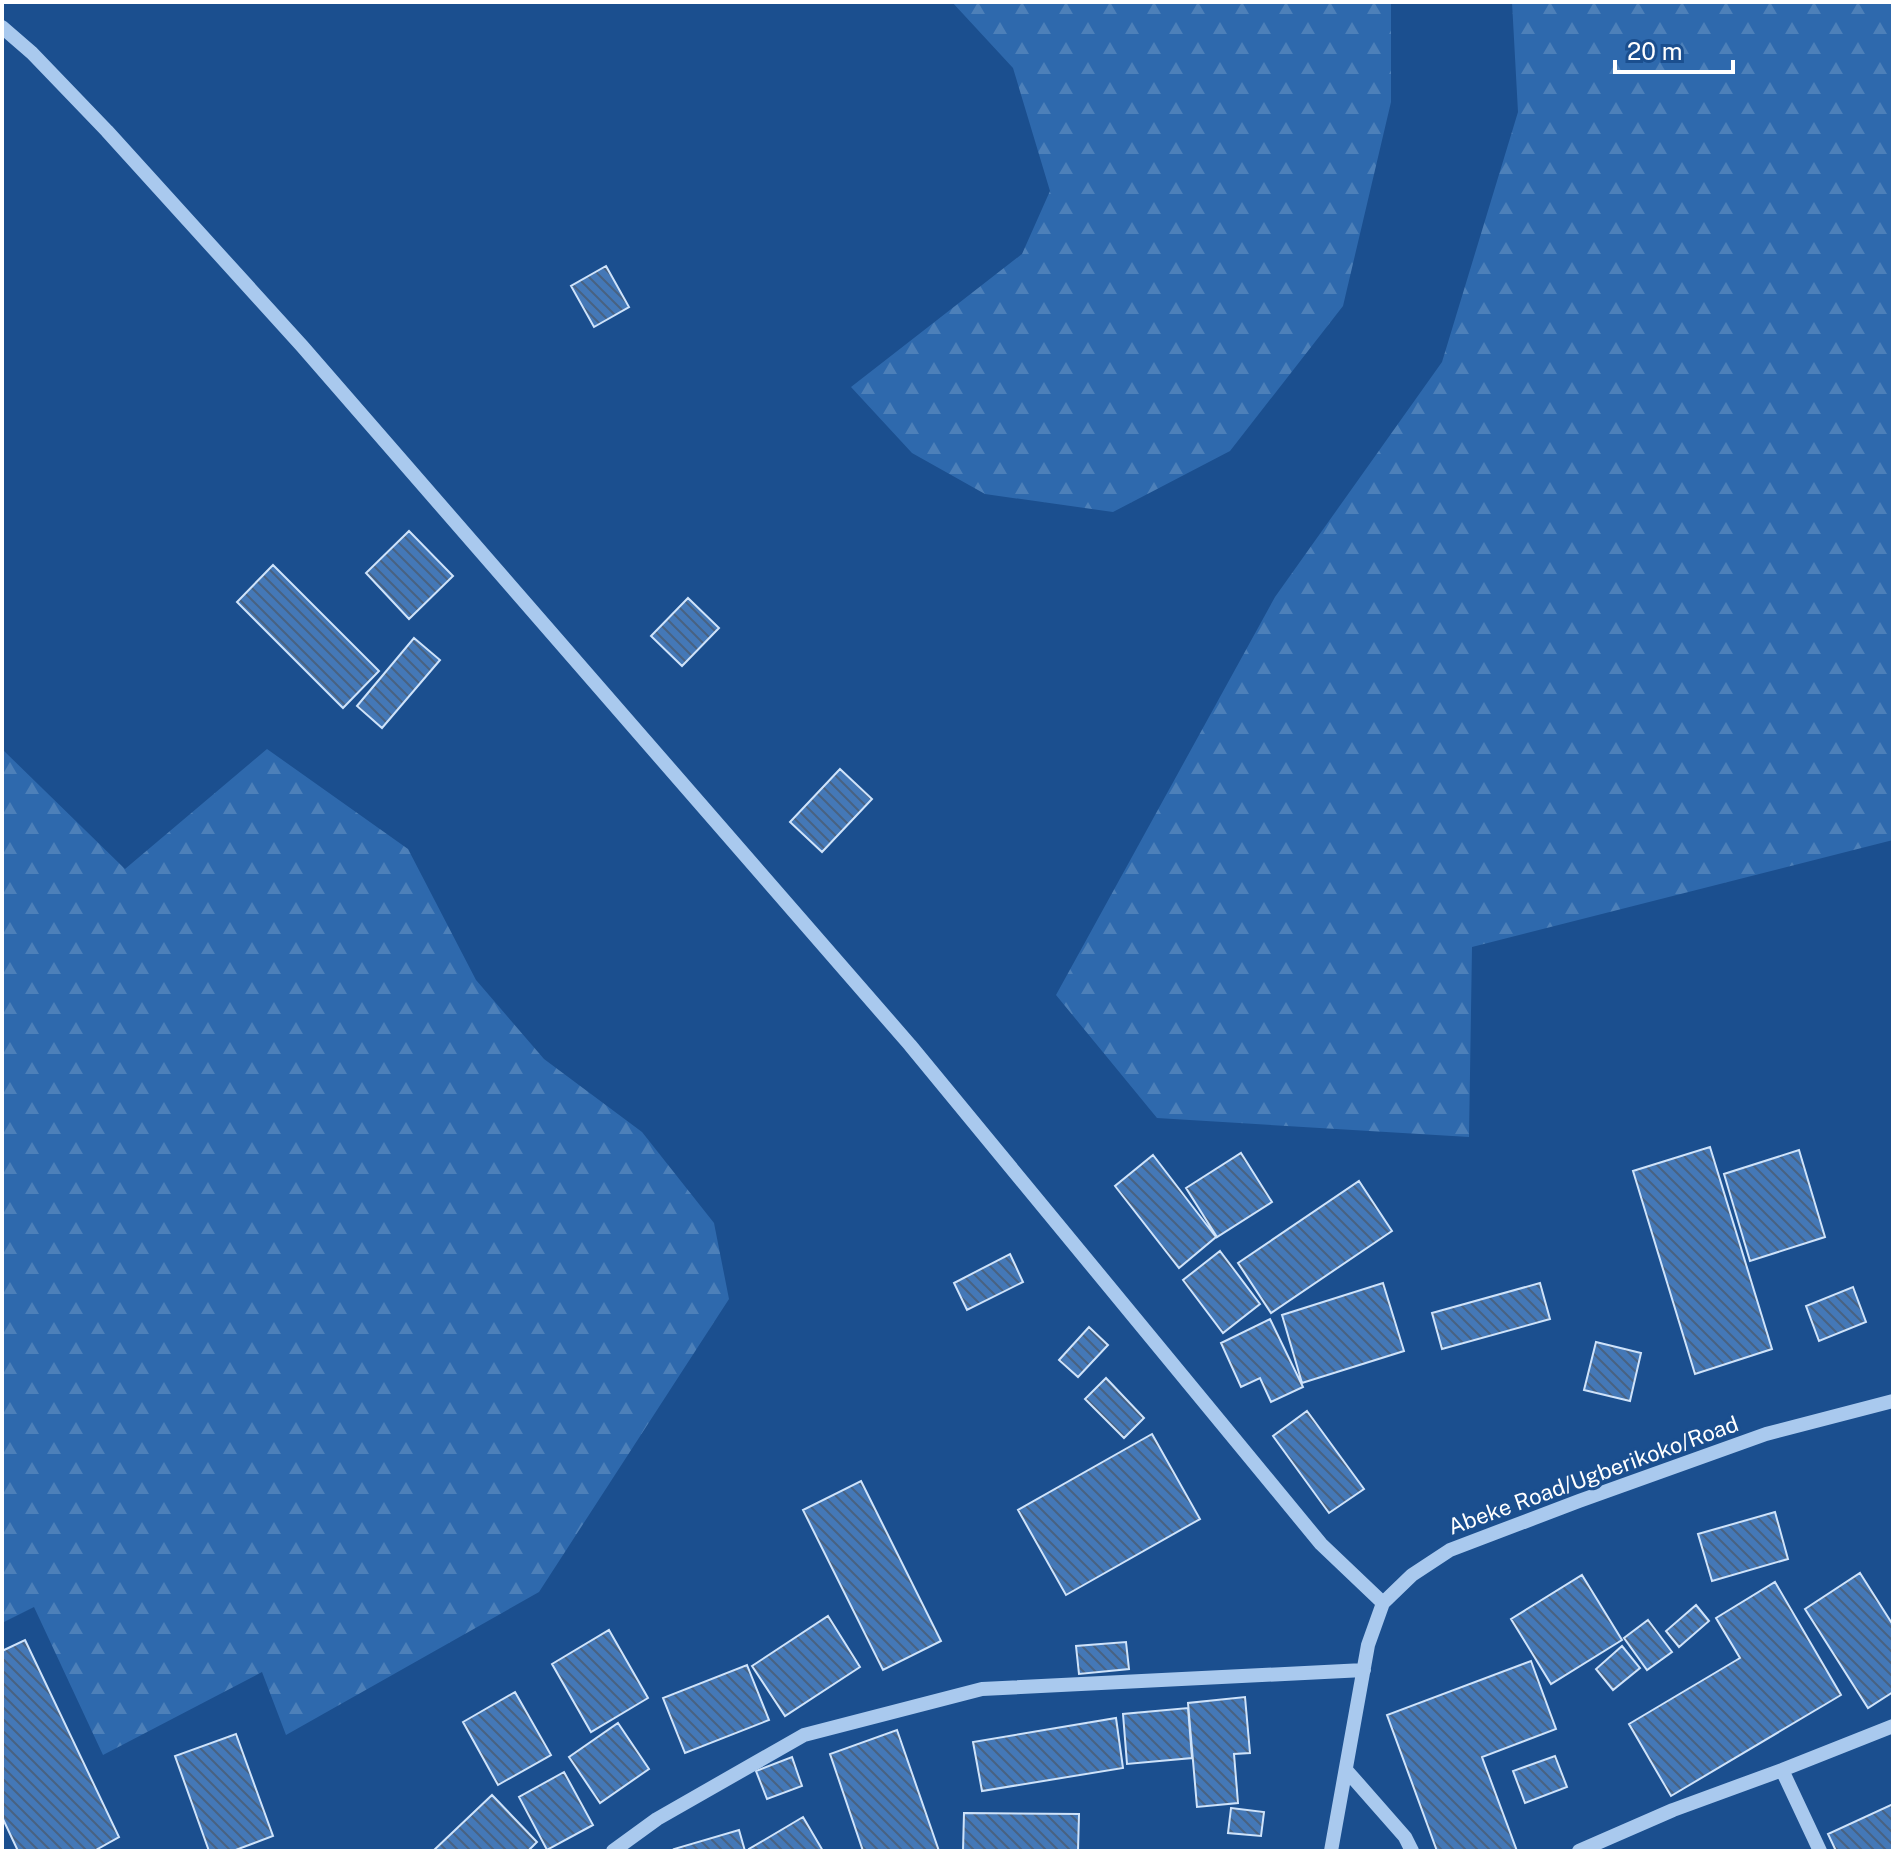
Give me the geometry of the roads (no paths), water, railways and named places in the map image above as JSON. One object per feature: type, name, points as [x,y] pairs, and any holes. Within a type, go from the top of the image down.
[{"type":"street","points":[[2,27],[32,53],[107,131],[302,346],[910,1045],[1321,1544],[1383,1603]]},
{"type":"street","name":"Abeke Road/Ugberikoko/Road","points":[[1331,1851],[1368,1645],[1383,1603],[1412,1575],[1450,1550],[1579,1501],[1766,1434],[1893,1401]]},
{"type":"street","points":[[613,1851],[657,1819],[804,1735],[982,1689],[1364,1670]]},
{"type":"street","points":[[1579,1851],[1673,1810],[1893,1726]]},
{"type":"street","points":[[1782,1770],[1820,1851]]},
{"type":"street","points":[[1347,1771],[1405,1837],[1412,1851]]}]
